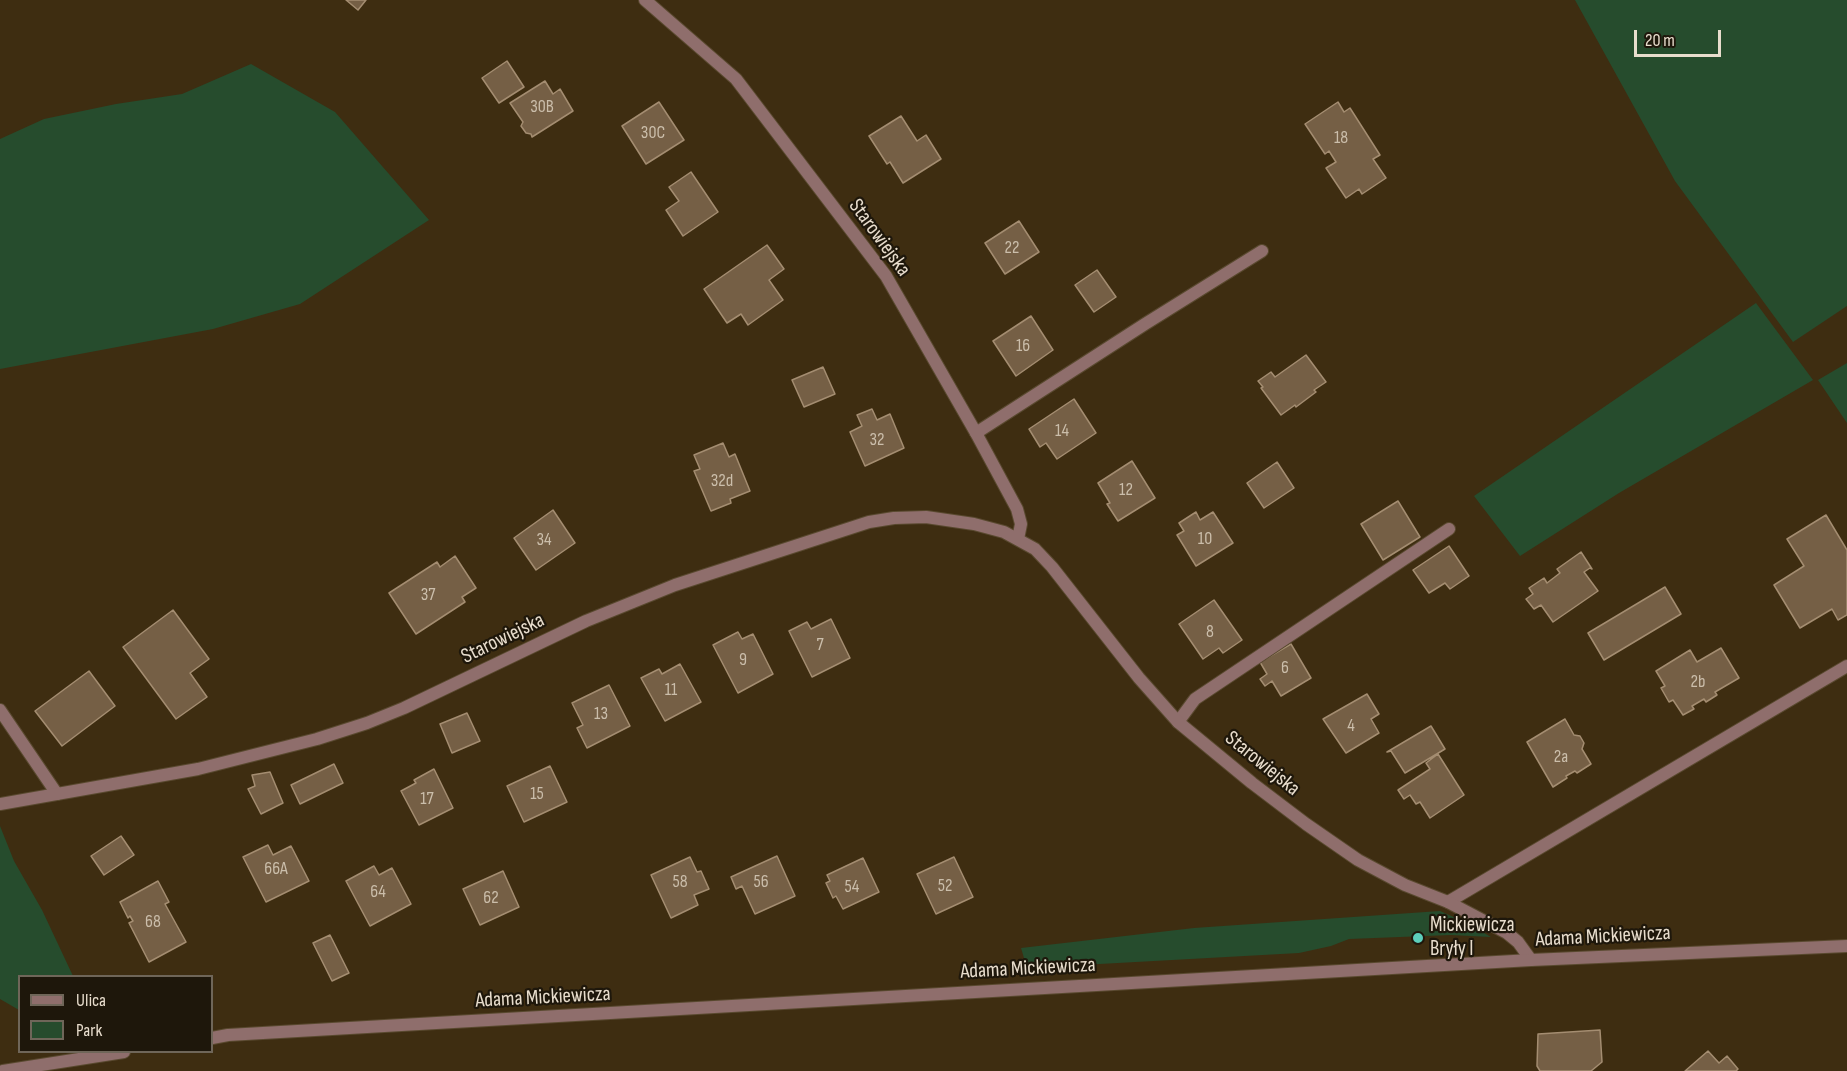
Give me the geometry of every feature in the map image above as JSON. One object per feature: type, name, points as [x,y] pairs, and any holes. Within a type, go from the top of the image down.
[{"type":"street","name":"Starowiejska","points":[[645,0],[736,79],[886,276],[976,433],[1018,514],[1021,524],[1017,539]]},
{"type":"street","points":[[976,433],[1262,251]]},
{"type":"street","name":"Starowiejska","points":[[0,804],[198,769],[317,739],[367,723],[414,703],[586,621],[675,585],[869,522],[894,518],[926,517],[980,525],[1004,532],[1035,549],[1047,560],[1139,678],[1179,722],[1252,783],[1358,860],[1405,885],[1448,902],[1507,933],[1518,942],[1531,960]]},
{"type":"street","points":[[1179,722],[1196,699],[1449,529]]},
{"type":"street","points":[[1448,902],[1847,666]]},
{"type":"street","points":[[0,710],[57,794]]},
{"type":"street","name":"Adama Mickiewicza","points":[[213,1038],[1531,960],[1847,946]]},
{"type":"street","points":[[3,1071],[118,1053]]},
{"type":"green space","points":[[1575,0],[1847,0],[1847,306],[1793,342],[1675,181]]},
{"type":"green space","points":[[251,64],[335,112],[429,220],[300,304],[213,329],[0,369],[0,139],[44,119],[116,104],[182,94]]},
{"type":"green space","points":[[1756,303],[1813,380],[1619,493],[1520,556],[1474,496]]},
{"type":"green space","points":[[1847,363],[1847,423],[1818,380]]},
{"type":"green space","points":[[0,826],[14,861],[42,910],[73,975],[18,975],[18,1009],[0,999]]},
{"type":"green space","points":[[1440,911],[1491,937],[1451,935],[1349,939],[1331,946],[1299,953],[1027,968],[1021,948],[1194,928]]},
{"type":"building","points":[[346,0],[366,0],[358,10]]},
{"type":"building","points":[[507,61],[524,87],[499,103],[482,78]]},
{"type":"building","points":[[545,81],[553,94],[560,89],[573,111],[532,137],[521,126],[523,122],[510,103]]},
{"type":"building","points":[[659,102],[684,140],[646,164],[622,126]]},
{"type":"building","points":[[1338,102],[1344,112],[1350,108],[1380,155],[1373,159],[1386,178],[1362,194],[1359,189],[1346,198],[1326,168],[1336,162],[1329,151],[1325,154],[1305,124]]},
{"type":"building","points":[[901,116],[917,141],[926,135],[941,159],[903,183],[890,162],[887,164],[869,136]]},
{"type":"building","points":[[691,172],[718,212],[683,236],[666,210],[679,201],[669,187]]},
{"type":"building","points":[[1019,221],[1039,252],[1005,274],[985,243]]},
{"type":"building","points":[[767,245],[784,269],[769,280],[783,300],[748,325],[741,314],[727,323],[704,289]]},
{"type":"building","points":[[1097,270],[1116,297],[1094,312],[1075,285]]},
{"type":"building","points":[[1031,316],[1053,350],[1016,376],[993,341]]},
{"type":"building","points":[[1306,355],[1326,382],[1296,407],[1295,405],[1281,415],[1258,381],[1271,372],[1275,377]]},
{"type":"building","points":[[823,367],[835,394],[804,407],[792,380]]},
{"type":"building","points":[[1074,399],[1096,433],[1057,459],[1046,443],[1040,447],[1029,429]]},
{"type":"building","points":[[872,409],[877,420],[890,414],[904,448],[865,466],[850,432],[862,426],[857,415]]},
{"type":"building","points":[[723,443],[729,457],[735,454],[750,491],[730,499],[731,503],[711,511],[694,471],[700,469],[694,455]]},
{"type":"building","points":[[1132,461],[1155,498],[1118,521],[1107,504],[1110,503],[1098,483]]},
{"type":"building","points":[[1277,462],[1294,488],[1264,508],[1247,483]]},
{"type":"building","points":[[1398,501],[1420,537],[1383,560],[1361,524]]},
{"type":"building","points":[[553,510],[575,543],[536,570],[514,538]]},
{"type":"building","points":[[1196,512],[1200,520],[1213,512],[1233,543],[1196,566],[1177,535],[1184,531],[1179,523]]},
{"type":"building","points":[[1826,515],[1847,550],[1847,615],[1838,620],[1832,609],[1800,628],[1774,585],[1804,566],[1787,539]]},
{"type":"building","points":[[1449,546],[1469,576],[1450,589],[1445,583],[1429,593],[1413,570]]},
{"type":"building","points":[[1581,552],[1592,569],[1584,572],[1598,591],[1553,622],[1541,605],[1534,609],[1526,599],[1533,594],[1529,588],[1544,578],[1547,583],[1560,573],[1557,569]]},
{"type":"building","points":[[455,556],[476,588],[462,597],[465,602],[416,634],[389,593],[437,562],[440,567]]},
{"type":"building","points":[[1665,587],[1681,614],[1604,660],[1588,633]]},
{"type":"building","points":[[1214,600],[1242,640],[1223,653],[1219,648],[1203,659],[1179,624]]},
{"type":"building","points":[[173,610],[209,659],[190,673],[207,697],[176,719],[123,647]]},
{"type":"building","points":[[831,619],[850,658],[812,677],[789,631],[807,622],[811,629]]},
{"type":"building","points":[[738,632],[742,639],[753,634],[773,674],[738,693],[713,645]]},
{"type":"building","points":[[1291,644],[1311,678],[1281,696],[1272,681],[1265,686],[1260,679],[1267,674],[1260,662]]},
{"type":"building","points":[[1721,648],[1739,678],[1715,692],[1717,695],[1706,702],[1704,699],[1692,706],[1694,709],[1683,715],[1673,700],[1669,702],[1661,688],[1665,686],[1656,671],[1690,650],[1697,662]]},
{"type":"building","points":[[680,664],[701,702],[665,721],[641,678],[659,669],[662,674]]},
{"type":"building","points":[[89,671],[115,706],[62,746],[35,711]]},
{"type":"building","points":[[609,685],[630,726],[587,748],[577,728],[583,725],[572,703]]},
{"type":"building","points":[[1367,694],[1379,714],[1371,719],[1379,733],[1346,753],[1323,719]]},
{"type":"building","points":[[467,713],[480,741],[452,753],[440,724]]},
{"type":"building","points":[[1565,719],[1574,735],[1580,736],[1584,743],[1582,749],[1591,764],[1577,773],[1575,771],[1566,776],[1567,778],[1553,787],[1527,742]]},
{"type":"building","points":[[1431,726],[1445,749],[1405,773],[1391,751],[1387,752]]},
{"type":"building","points":[[1438,754],[1464,795],[1430,818],[1420,802],[1416,804],[1410,795],[1404,799],[1398,790],[1430,769],[1426,763]]},
{"type":"building","points":[[334,764],[343,783],[300,804],[291,785]]},
{"type":"building","points":[[550,766],[567,802],[524,822],[507,786]]},
{"type":"building","points":[[434,769],[453,808],[419,825],[401,791],[416,783],[414,780]]},
{"type":"building","points":[[270,772],[283,803],[261,814],[248,789],[255,786],[252,775]]},
{"type":"building","points":[[121,836],[134,855],[104,875],[91,856]]},
{"type":"building","points":[[268,845],[273,855],[291,846],[309,881],[266,902],[243,857]]},
{"type":"building","points":[[777,856],[795,896],[755,914],[742,886],[736,889],[731,877]]},
{"type":"building","points":[[690,857],[697,872],[701,871],[709,889],[694,895],[698,905],[671,918],[651,875]]},
{"type":"building","points":[[954,857],[973,897],[936,914],[917,874]]},
{"type":"building","points":[[863,858],[879,892],[843,909],[836,896],[833,898],[826,883],[830,881],[827,875]]},
{"type":"building","points":[[374,866],[379,875],[392,868],[411,904],[370,926],[346,881]]},
{"type":"building","points":[[503,871],[519,907],[480,925],[463,889]]},
{"type":"building","points":[[158,881],[169,902],[165,904],[186,942],[149,962],[129,923],[133,921],[130,916],[128,918],[120,902]]},
{"type":"building","points":[[330,935],[349,973],[332,981],[313,943]]},
{"type":"building","points":[[1600,1030],[1602,1062],[1591,1071],[1540,1071],[1537,1066],[1538,1034]]},
{"type":"building","points":[[1708,1051],[1719,1063],[1727,1056],[1738,1069],[1736,1071],[1685,1071]]},
{"type":"place","name":"Mickiewicza Bryły I","points":[[1418,938]]}]
